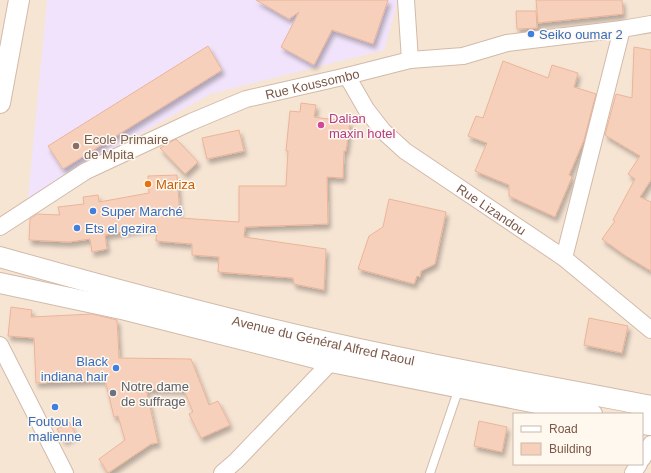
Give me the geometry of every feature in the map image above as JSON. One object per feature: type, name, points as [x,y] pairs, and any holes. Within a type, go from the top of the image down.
[{"type":"street","points":[[0,103],[20,0]]},
{"type":"street","points":[[406,0],[410,60]]},
{"type":"street","name":"Rue Koussombo","points":[[0,227],[86,171],[191,122],[246,99],[410,60],[463,56],[507,43],[651,24]]},
{"type":"street","points":[[564,258],[622,29]]},
{"type":"street","name":"Rue Lizandou","points":[[347,76],[366,109],[383,131],[405,151],[564,258],[651,330]]},
{"type":"street","name":"Avenue du Général Alfred Raoul","points":[[0,257],[96,284],[340,345],[651,406]]},
{"type":"street","name":"Avenue du Général Alfred Raoul","points":[[0,283],[126,310],[331,362],[587,413]]},
{"type":"street","points":[[0,345],[65,473]]},
{"type":"street","points":[[222,473],[236,461],[331,362]]},
{"type":"street","points":[[643,457],[651,444]]},
{"type":"lane","points":[[430,473],[459,388]]},
{"type":"shaded area","points":[[0,0],[651,0],[651,473],[0,473]]},
{"type":"shaded area","name":"Ecole Primaire de Mpita","points":[[47,0],[398,0],[384,50],[210,94],[28,198]]},
{"type":"building","points":[[256,0],[388,0],[373,44],[332,30],[314,65],[281,47],[299,12],[289,19]]},
{"type":"building","points":[[536,0],[622,0],[623,14],[538,23]]},
{"type":"building","points":[[516,11],[536,11],[537,28],[517,29]]},
{"type":"building","points":[[208,46],[222,70],[63,169],[48,146]]},
{"type":"building","points":[[634,47],[651,50],[651,180],[640,197],[651,202],[651,271],[602,239],[615,221],[613,220],[635,179],[628,174],[640,156],[605,135],[616,94],[632,98]]},
{"type":"building","points":[[503,61],[548,78],[552,65],[578,73],[574,87],[596,94],[584,140],[569,175],[572,177],[555,217],[509,196],[509,185],[475,171],[487,143],[468,136],[476,116],[483,118]]},
{"type":"building","points":[[301,103],[316,105],[314,117],[350,122],[346,151],[344,151],[343,178],[327,177],[328,224],[245,227],[244,237],[326,249],[324,290],[294,284],[293,278],[218,272],[219,257],[192,255],[192,244],[156,241],[157,226],[105,235],[107,249],[92,252],[90,239],[69,242],[29,240],[30,219],[37,214],[60,215],[58,207],[84,204],[83,197],[98,195],[99,202],[149,193],[148,176],[177,175],[180,218],[239,222],[239,186],[286,186],[288,151],[286,151],[290,111],[300,112]]},
{"type":"building","points":[[239,130],[244,151],[207,159],[202,138]]},
{"type":"building","points":[[176,139],[198,162],[185,174],[160,148]]},
{"type":"building","points":[[389,199],[446,212],[435,264],[421,271],[420,277],[417,276],[414,284],[358,269],[369,236],[383,227]]},
{"type":"building","points":[[11,307],[32,310],[31,317],[92,314],[117,320],[119,358],[191,359],[209,405],[218,401],[230,425],[201,438],[189,414],[193,412],[184,390],[146,389],[158,443],[151,444],[108,473],[99,459],[125,440],[118,416],[114,417],[105,380],[36,383],[34,338],[8,336]]},
{"type":"building","points":[[589,318],[628,326],[622,353],[584,345]]},
{"type":"building","points":[[479,421],[507,427],[502,452],[474,446]]},
{"type":"building","points":[[69,422],[76,434],[64,441],[57,429]]},
{"type":"place","name":"Seiko oumar 2","points":[[531,34]]},
{"type":"place","name":"Dalian maxin hotel","points":[[321,125]]},
{"type":"place","name":"Ecole Primaire de Mpita","points":[[76,146]]},
{"type":"place","name":"Mariza","points":[[148,184]]},
{"type":"place","name":"Super Marché","points":[[93,211]]},
{"type":"place","name":"Ets el gezira","points":[[77,228]]},
{"type":"place","name":"Black indiana hair","points":[[116,368]]},
{"type":"place","name":"Notre dame de suffrage","points":[[113,393]]},
{"type":"place","name":"Foutou la malienne","points":[[55,407]]}]
